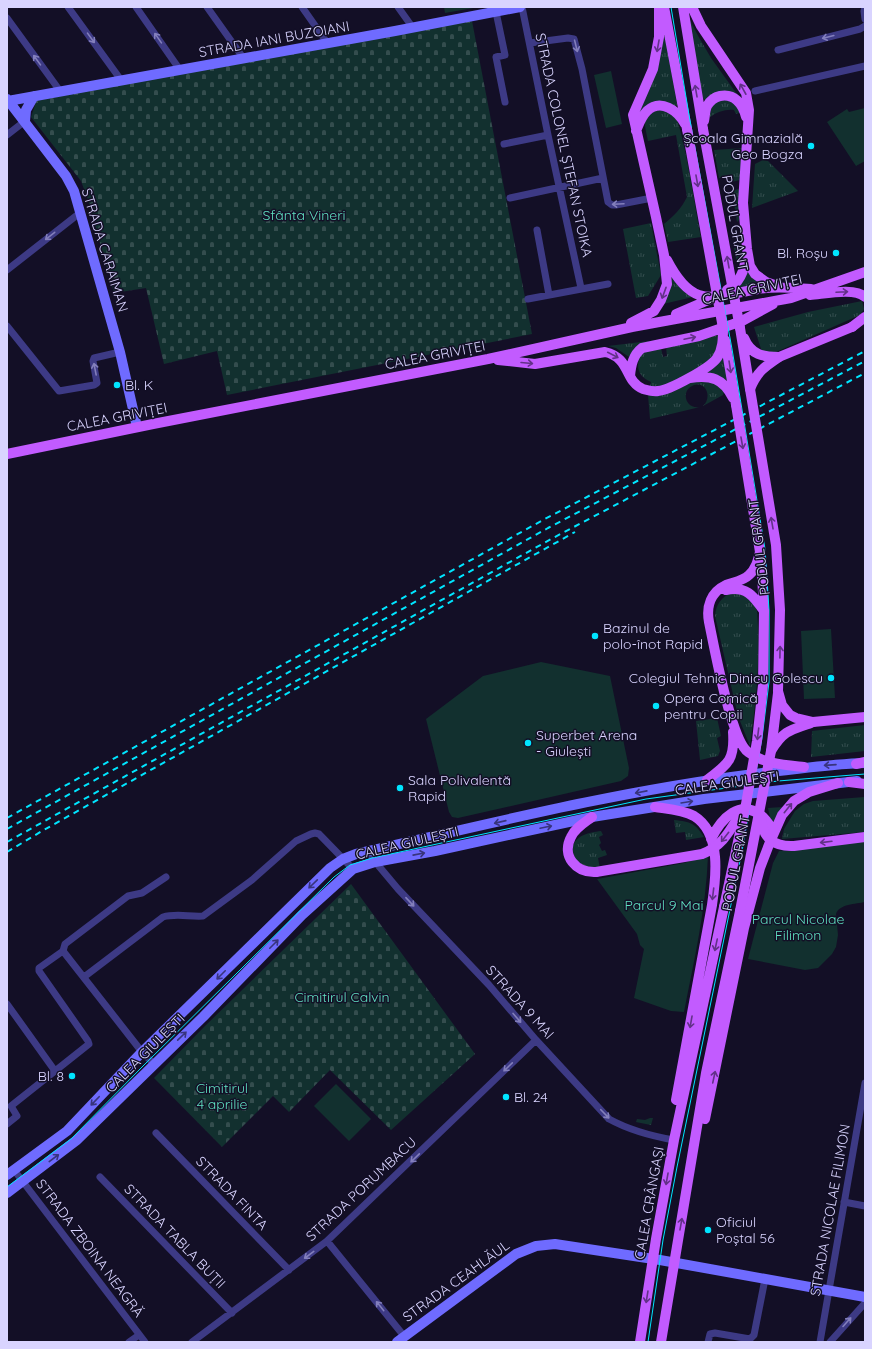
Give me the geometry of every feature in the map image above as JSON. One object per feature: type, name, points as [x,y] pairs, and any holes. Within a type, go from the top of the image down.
[{"type":"main road","name":"STRADA IANI BUZOIANI","points":[[7,100],[328,44],[521,7]]},
{"type":"main road","points":[[614,330],[654,312],[664,294],[667,284],[664,255],[633,115],[653,69],[659,37],[659,7]]},
{"type":"main road","name":"PODUL GRANT","points":[[664,7],[736,405],[760,552],[764,611],[764,685],[757,741],[746,804],[690,1070]]},
{"type":"main road","points":[[692,7],[701,26],[746,93],[749,110],[743,203],[747,249],[750,266],[755,274],[766,282],[780,287]]},
{"type":"main road","name":"PODUL GRANT","points":[[684,12],[703,129],[740,328],[777,553],[780,624],[778,691],[771,751],[762,803],[706,1073],[695,1141]]},
{"type":"main road","points":[[25,122],[26,110],[34,96]]},
{"type":"main road","points":[[703,129],[708,105],[717,97],[724,96],[730,96],[741,104],[745,113],[748,127]]},
{"type":"main road","name":"STRADA CARAIMAN","points":[[7,100],[66,176],[74,191],[120,352],[137,427]]},
{"type":"main road","points":[[636,131],[642,117],[647,111],[660,106],[671,108],[677,113],[687,129]]},
{"type":"main road","points":[[660,321],[714,298],[732,288],[740,278],[745,264],[747,249]]},
{"type":"main road","points":[[664,255],[674,273],[685,287],[700,296],[714,298],[760,289],[780,287],[816,289]]},
{"type":"main road","name":"CALEA GRIVIȚEI","points":[[7,454],[137,427],[488,359],[614,330],[786,299],[865,272]]},
{"type":"main road","points":[[630,376],[634,357],[642,348],[699,336],[742,321],[786,299],[848,292],[860,293],[865,297]]},
{"type":"main road","points":[[852,327],[865,317]]},
{"type":"main road","points":[[750,390],[758,373],[779,358],[865,322]]},
{"type":"main road","points":[[488,359],[535,364],[605,352],[613,354],[622,360],[630,376],[638,386],[643,389],[657,391],[665,390],[708,366],[716,359],[722,347],[723,328]]},
{"type":"main road","points":[[740,328],[746,345],[755,353],[767,357],[779,358]]},
{"type":"main road","points":[[686,379],[700,377],[714,378],[726,387],[736,405]]},
{"type":"main road","points":[[760,552],[757,563],[749,575],[725,586],[718,591],[710,601],[708,615],[733,724],[741,743],[748,752],[772,763],[804,767]]},
{"type":"main road","points":[[718,591],[732,588],[744,590],[756,599],[764,611]]},
{"type":"main road","points":[[778,691],[782,705],[790,715],[813,722]]},
{"type":"main road","points":[[771,751],[777,741],[787,732],[813,722],[865,717]]},
{"type":"main road","points":[[708,780],[724,767],[731,758],[734,750],[733,724]]},
{"type":"main road","name":"CALEA GIULEȘTI","points":[[10,1173],[67,1131],[142,1052],[330,868],[343,859],[356,854],[644,791],[708,780],[804,767],[862,763]]},
{"type":"main road","name":"CALEA GIULEȘTI","points":[[7,1194],[77,1140],[203,1017],[302,915],[353,869],[375,862],[592,817],[704,799],[865,781]]},
{"type":"main road","points":[[661,1342],[695,1141],[704,1124],[706,1116],[748,910],[760,868],[782,815],[794,801],[809,792],[844,783],[865,784]]},
{"type":"main road","points":[[762,803],[762,827],[769,839],[779,845],[794,846],[865,837]]},
{"type":"main road","points":[[592,817],[574,832],[569,840],[568,852],[574,866],[584,872],[596,872],[696,856],[708,852],[724,839],[746,804]]},
{"type":"main road","points":[[655,807],[677,810],[694,816],[705,827],[712,839],[715,865],[713,895],[672,1121],[674,1140]]},
{"type":"main road","points":[[712,839],[726,816],[743,810],[754,811],[762,817],[774,832]]},
{"type":"main road","name":"CALEA CRÂNGAȘI","points":[[640,1342],[674,1140],[690,1070]]},
{"type":"main road","name":"STRADA CEAHLĂUL","points":[[400,1339],[509,1259],[530,1248],[555,1244],[674,1262]]},
{"type":"main road","points":[[674,1262],[865,1297]]},
{"type":"street","points":[[68,7],[121,80]]},
{"type":"street","points":[[136,7],[180,70]]},
{"type":"street","points":[[207,7],[244,59]]},
{"type":"street","points":[[302,7],[328,44]]},
{"type":"street","points":[[398,7],[413,28]]},
{"type":"street","name":"STRADA COLONEL ȘTEFAN STOIKA","points":[[521,7],[530,43],[581,288]]},
{"type":"street","points":[[865,7],[865,19]]},
{"type":"street","points":[[496,12],[505,55],[496,57],[504,102]]},
{"type":"street","points":[[7,18],[60,91]]},
{"type":"street","points":[[778,50],[865,26]]},
{"type":"street","points":[[530,43],[568,38],[574,39],[582,69],[608,202],[612,205],[616,205],[652,198]]},
{"type":"street","points":[[755,91],[865,66]]},
{"type":"street","points":[[7,135],[25,122]]},
{"type":"street","points":[[504,144],[548,135]]},
{"type":"street","points":[[510,198],[603,178]]},
{"type":"street","points":[[7,270],[81,212]]},
{"type":"street","points":[[537,230],[550,295]]},
{"type":"street","points":[[528,299],[608,284]]},
{"type":"street","points":[[7,326],[59,391],[94,385],[97,383],[94,358],[120,352]]},
{"type":"street","points":[[84,977],[163,917],[171,915],[194,917],[203,916],[252,880],[296,841],[316,833],[319,834],[353,869]]},
{"type":"street","points":[[374,850],[372,855],[375,862]]},
{"type":"street","name":"STRADA 9 MAI","points":[[375,862],[398,889],[489,985],[536,1040],[609,1119],[632,1130],[674,1140]]},
{"type":"street","points":[[7,1124],[17,1116],[9,1103],[55,1071],[89,1044],[88,1040],[39,972],[39,968],[63,951],[65,944],[128,896],[142,893],[166,877]]},
{"type":"street","points":[[63,951],[142,1052],[154,1064]]},
{"type":"street","points":[[7,1004],[55,1071]]},
{"type":"street","name":"STRADA PORUMBACU","points":[[192,1342],[328,1242],[536,1040]]},
{"type":"street","name":"STRADA NICOLAE FILIMON","points":[[820,1342],[865,1083]]},
{"type":"street","name":"STRADA FINTA","points":[[156,1133],[289,1270]]},
{"type":"street","name":"STRADA ZBOINA NEAGRĂ","points":[[10,1173],[23,1182],[145,1342]]},
{"type":"street","name":"STRADA TABLA BUȚII","points":[[100,1177],[232,1313]]},
{"type":"street","points":[[844,1202],[865,1206]]},
{"type":"street","points":[[328,1242],[400,1339]]},
{"type":"street","points":[[708,1342],[710,1334],[715,1333],[750,1339],[752,1338],[754,1335],[765,1279]]},
{"type":"street","points":[[830,1342],[865,1303]]},
{"type":"street","points":[[129,1342],[139,1335]]},
{"type":"green space","points":[[444,7],[479,7],[445,13]]},
{"type":"green space","points":[[689,18],[711,58],[739,97],[706,100],[702,98]]},
{"type":"green space","name":"Sfânta Vineri","points":[[472,21],[532,334],[227,395],[217,351],[164,364],[146,288],[114,293],[88,200],[81,181],[31,117],[37,99]]},
{"type":"green space","points":[[664,30],[677,105],[675,107],[638,114]]},
{"type":"green space","points":[[611,71],[622,124],[606,128],[594,75]]},
{"type":"green space","points":[[724,99],[733,102],[741,112],[736,114],[734,110],[724,110],[710,117],[713,105]]},
{"type":"green space","points":[[660,108],[673,114],[678,122],[701,237],[668,242],[664,224],[677,212],[687,197],[676,135],[648,141],[645,121],[650,115]]},
{"type":"green space","points":[[865,108],[865,161],[856,166],[827,122],[847,109],[849,112]]},
{"type":"green space","points":[[743,148],[740,180],[731,182],[729,176],[719,178],[714,150]]},
{"type":"green space","points":[[763,160],[768,161],[798,191],[752,208],[755,164]]},
{"type":"green space","points":[[738,189],[740,191],[739,220],[737,222],[732,191]]},
{"type":"green space","points":[[651,223],[661,275],[648,296],[636,298],[623,229]]},
{"type":"green space","points":[[734,248],[741,248],[740,258],[737,263]]},
{"type":"green space","points":[[748,269],[759,286],[738,288]]},
{"type":"green space","points":[[672,277],[693,297],[663,304]]},
{"type":"green space","points":[[862,301],[864,309],[860,315],[776,352],[762,352],[754,327],[808,312]]},
{"type":"green space","points":[[719,335],[727,376],[723,395],[703,406],[706,403],[708,395],[707,391],[702,385],[694,385],[687,391],[686,399],[691,406],[700,407],[650,419],[648,395],[651,382],[641,375],[638,369],[642,353],[649,349],[661,348],[663,357],[667,356],[666,347]]},
{"type":"green space","points":[[649,341],[629,357],[616,348],[608,346]]},
{"type":"green space","points":[[732,592],[748,598],[753,603],[757,611],[757,678],[750,746],[738,716],[715,616],[720,602]]},
{"type":"green space","points":[[831,629],[835,698],[804,699],[801,631]]},
{"type":"green space","name":"Superbet Arena - Giulești","points":[[541,662],[610,676],[629,768],[628,776],[621,781],[458,818],[452,817],[449,812],[426,719],[483,676]]},
{"type":"green space","points":[[717,718],[721,736],[717,738],[720,751],[718,756],[700,760],[696,721]]},
{"type":"green space","points":[[865,725],[865,751],[811,757],[812,731]]},
{"type":"green space","points":[[865,797],[865,832],[782,839],[784,829],[795,811],[804,804],[813,801]]},
{"type":"green space","points":[[783,807],[772,826],[768,808]]},
{"type":"green space","points":[[674,820],[692,824],[704,837],[686,840],[685,832],[676,833]]},
{"type":"green space","points":[[601,831],[603,835],[599,837],[601,843],[599,845],[602,851],[605,850],[607,855],[598,858],[600,869],[589,869],[575,859],[572,847],[580,837]]},
{"type":"green space","name":"Parcul Nicolae Filimon","points":[[865,841],[865,902],[844,906],[836,914],[838,935],[836,947],[832,954],[818,968],[805,970],[748,959],[773,863],[779,851]]},
{"type":"green space","name":"Parcul 9 Mai","points":[[708,856],[705,896],[684,1012],[671,1011],[634,998],[644,949],[640,945],[637,934],[597,879],[684,863]]},
{"type":"green space","name":"Cimitirul Calvin","points":[[351,884],[475,1054],[391,1130],[330,1070],[289,1112],[273,1096],[222,1147],[154,1078],[204,1027]]},
{"type":"green space","points":[[336,1084],[371,1119],[349,1141],[314,1106]]},
{"type":"green space","points":[[653,1118],[651,1125],[636,1122],[637,1119],[645,1120]]},
{"type":"tram line","points":[[648,1342],[663,1240],[742,851],[762,738],[769,682],[769,610],[765,549],[732,349],[689,115],[671,7]]},
{"type":"tram line","points":[[7,1187],[71,1139],[334,877],[350,865],[372,858],[646,799],[778,781],[865,774]]},
{"type":"railway","points":[[7,818],[543,520],[865,351]]},
{"type":"railway","points":[[7,829],[548,528],[865,361]]},
{"type":"railway","points":[[7,842],[553,538],[865,373]]},
{"type":"railway","points":[[7,852],[575,532]]},
{"type":"place","name":"Școala Gimnazială Geo Bogza","points":[[811,146]]},
{"type":"place","name":"Bl. Roșu","points":[[836,253]]},
{"type":"place","name":"Bl. K","points":[[117,385]]},
{"type":"place","name":"Bazinul de polo-înot Rapid","points":[[595,636]]},
{"type":"place","name":"Colegiul Tehnic Dinicu Golescu","points":[[831,678]]},
{"type":"place","name":"Opera Comică pentru Copii","points":[[656,706]]},
{"type":"place","name":"Superbet Arena - Giulești","points":[[528,743]]},
{"type":"place","name":"Sala Polivalentă Rapid","points":[[400,788]]},
{"type":"place","name":"Bl. 8","points":[[72,1076]]},
{"type":"place","name":"Bl. 24","points":[[506,1097]]},
{"type":"place","name":"Oficiul Poștal 56","points":[[708,1230]]},
{"type":"park label","name":"Cimitirul 4 aprilie","points":[[222,1096]]}]
